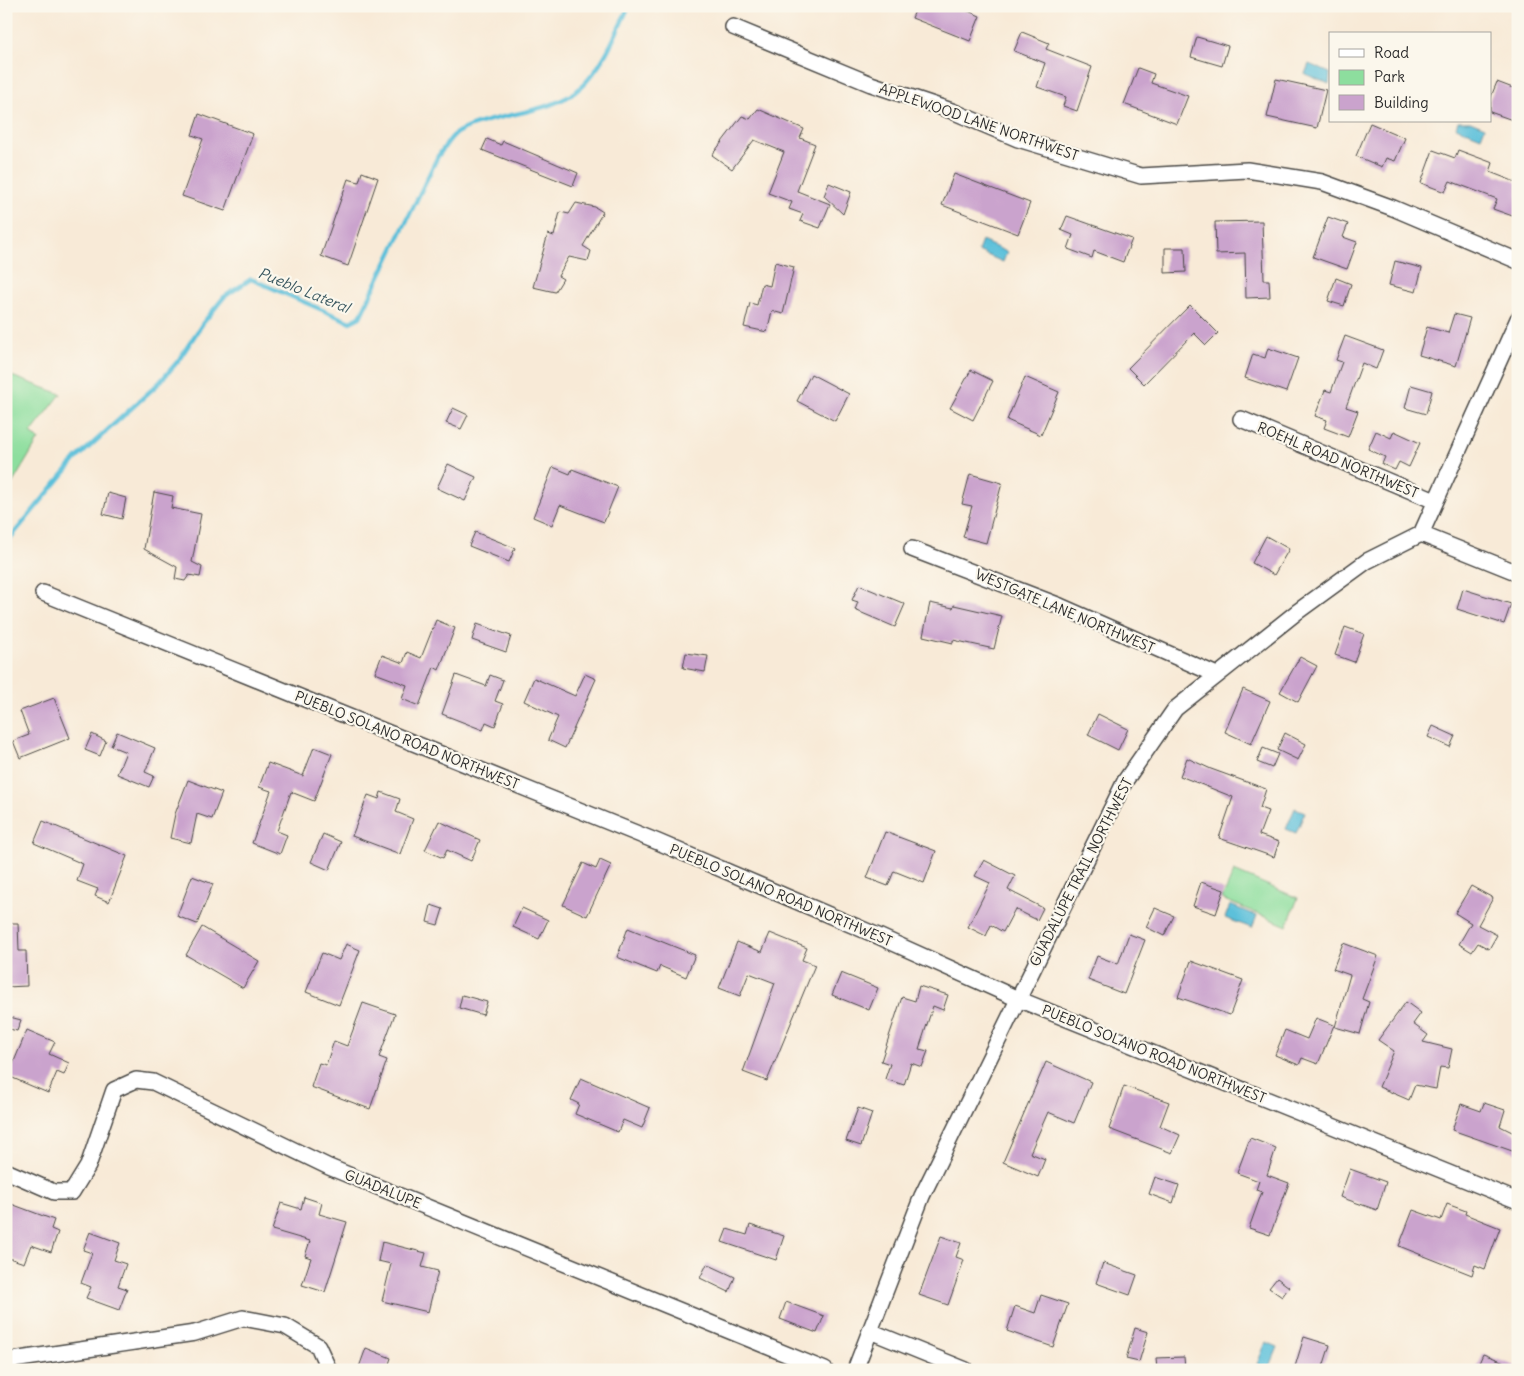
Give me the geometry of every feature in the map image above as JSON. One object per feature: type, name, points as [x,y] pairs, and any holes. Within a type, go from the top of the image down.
[{"type":"street","name":"APPLEWOOD LANE NORTHWEST","points":[[733,28],[871,84],[952,111],[1018,139],[1141,176],[1247,170],[1322,182],[1393,208],[1518,261]]},
{"type":"street","points":[[1518,320],[1513,345],[1435,501],[1421,534],[1518,573]]},
{"type":"street","name":"ROEHL ROAD NORTHWEST","points":[[1241,419],[1435,501]]},
{"type":"street","name":"GUADALUPE TRAIL NORTHWEST","points":[[854,1370],[922,1196],[1125,781],[1175,709],[1297,612],[1367,561],[1421,534]]},
{"type":"street","name":"WESTGATE LANE NORTHWEST","points":[[912,549],[1060,606],[1217,675]]},
{"type":"street","name":"PUEBLO SOLANO ROAD NORTHWEST","points":[[43,593],[658,842],[1018,998],[1518,1201]]},
{"type":"street","name":"GUADALUPE","points":[[6,1171],[54,1192],[72,1192],[88,1166],[114,1090],[136,1080],[153,1082],[329,1167],[825,1370]]},
{"type":"street","points":[[6,1361],[195,1333],[243,1318],[285,1326],[318,1346],[329,1370]]},
{"type":"street","points":[[870,1331],[966,1370]]},
{"type":"green space","points":[[6,374],[61,394],[31,433],[39,439],[6,494]]},
{"type":"green space","points":[[1234,871],[1298,898],[1287,926],[1222,899]]},
{"type":"water","points":[[1309,64],[1329,73],[1329,84],[1305,74]]},
{"type":"water","points":[[1458,122],[1472,122],[1485,127],[1481,137],[1456,127]]},
{"type":"water","points":[[982,241],[1007,252],[1003,262],[978,251]]},
{"type":"water","points":[[1295,808],[1305,812],[1296,833],[1286,829]]},
{"type":"water","points":[[1230,905],[1257,916],[1252,928],[1225,918]]},
{"type":"water","points":[[1266,1342],[1278,1347],[1269,1369],[1257,1364]]},
{"type":"building","points":[[917,6],[956,6],[980,16],[970,41],[912,18]]},
{"type":"building","points":[[1022,32],[1049,43],[1046,49],[1092,67],[1077,111],[1063,106],[1066,97],[1037,87],[1045,63],[1014,51]]},
{"type":"building","points":[[1197,37],[1228,46],[1222,66],[1191,57]]},
{"type":"building","points":[[1138,68],[1154,74],[1151,83],[1188,96],[1177,124],[1124,104]]},
{"type":"building","points":[[1276,79],[1326,90],[1317,128],[1267,117]]},
{"type":"building","points":[[1497,82],[1518,90],[1518,122],[1492,113],[1492,94]]},
{"type":"building","points":[[758,109],[804,129],[800,138],[815,144],[797,191],[830,204],[820,228],[800,221],[803,214],[789,209],[792,202],[768,193],[784,152],[754,140],[732,169],[712,155],[742,116],[750,119]]},
{"type":"building","points":[[199,114],[253,134],[225,211],[182,196],[203,139],[192,135]]},
{"type":"building","points":[[1370,123],[1405,138],[1395,161],[1386,158],[1382,167],[1356,156]]},
{"type":"building","points":[[487,139],[501,145],[503,141],[578,173],[573,186],[482,150]]},
{"type":"building","points":[[1433,150],[1455,158],[1458,150],[1493,163],[1490,172],[1518,183],[1518,218],[1493,209],[1497,199],[1450,181],[1445,192],[1421,183]]},
{"type":"building","points":[[362,172],[378,178],[348,266],[321,256],[348,179],[359,182]]},
{"type":"building","points":[[954,174],[1030,203],[1018,234],[942,205]]},
{"type":"building","points":[[829,183],[851,192],[843,214],[824,196]]},
{"type":"building","points":[[576,203],[595,207],[603,212],[583,246],[591,251],[588,261],[569,257],[558,276],[563,279],[555,292],[533,287],[548,234],[554,236],[560,212],[569,214]]},
{"type":"building","points":[[1067,216],[1132,239],[1123,262],[1094,251],[1092,258],[1068,249],[1073,235],[1061,230]]},
{"type":"building","points":[[1328,217],[1348,224],[1343,237],[1357,242],[1347,269],[1313,257]]},
{"type":"building","points":[[1262,221],[1264,280],[1269,280],[1270,297],[1246,298],[1245,253],[1216,254],[1215,222]]},
{"type":"building","points":[[1165,248],[1185,248],[1186,272],[1165,273]]},
{"type":"building","points":[[1395,261],[1422,268],[1416,292],[1389,285]]},
{"type":"building","points":[[775,262],[794,267],[783,314],[772,311],[767,332],[744,327],[750,303],[757,305],[762,284],[770,286]]},
{"type":"building","points":[[1336,278],[1351,284],[1344,306],[1328,301]]},
{"type":"building","points":[[1190,305],[1218,333],[1206,345],[1194,333],[1144,384],[1128,368]]},
{"type":"building","points":[[1454,314],[1470,318],[1456,366],[1419,355],[1427,327],[1448,333]]},
{"type":"building","points":[[1345,336],[1383,350],[1376,369],[1362,363],[1346,407],[1358,411],[1348,437],[1324,428],[1327,420],[1315,416],[1325,390],[1331,392],[1342,362],[1336,360]]},
{"type":"building","points":[[1268,348],[1298,358],[1286,392],[1245,378],[1253,354],[1265,358]]},
{"type":"building","points":[[971,370],[993,381],[973,420],[950,408]]},
{"type":"building","points":[[811,374],[849,394],[835,421],[797,401]]},
{"type":"building","points":[[1025,377],[1059,392],[1041,435],[1007,420]]},
{"type":"building","points":[[1411,385],[1432,391],[1426,414],[1405,408]]},
{"type":"building","points":[[453,408],[468,415],[461,429],[446,423]]},
{"type":"building","points":[[1376,431],[1391,438],[1394,431],[1420,443],[1409,467],[1399,462],[1395,470],[1382,464],[1385,457],[1368,449]]},
{"type":"building","points":[[448,464],[476,477],[465,501],[437,488]]},
{"type":"building","points":[[553,467],[570,474],[572,469],[618,487],[604,522],[560,505],[552,525],[533,517]]},
{"type":"building","points":[[970,474],[1002,483],[986,543],[963,537],[972,506],[962,504]]},
{"type":"building","points":[[154,492],[173,496],[171,508],[201,514],[192,562],[202,567],[200,577],[189,575],[185,581],[175,579],[177,567],[144,549]]},
{"type":"building","points":[[108,493],[126,498],[122,519],[103,514]]},
{"type":"building","points":[[475,532],[515,548],[509,562],[469,546]]},
{"type":"building","points":[[1266,536],[1289,549],[1274,575],[1252,563]]},
{"type":"building","points":[[859,585],[905,604],[895,627],[855,610],[858,602],[852,600]]},
{"type":"building","points":[[1463,589],[1511,604],[1504,624],[1457,609]]},
{"type":"building","points":[[930,603],[953,608],[954,605],[1002,616],[994,649],[923,636]]},
{"type":"building","points":[[436,620],[455,628],[439,670],[434,667],[419,706],[402,699],[407,685],[375,673],[382,655],[403,663],[407,652],[421,658]]},
{"type":"building","points":[[477,624],[511,636],[506,652],[472,640]]},
{"type":"building","points":[[1345,627],[1364,634],[1354,662],[1335,655]]},
{"type":"building","points":[[686,653],[708,656],[705,672],[683,668]]},
{"type":"building","points":[[1300,657],[1317,666],[1298,702],[1280,692]]},
{"type":"building","points":[[585,674],[596,679],[565,748],[548,740],[558,717],[524,701],[534,678],[575,696]]},
{"type":"building","points":[[456,675],[486,686],[490,675],[503,680],[495,701],[503,704],[495,726],[486,722],[483,730],[442,714]]},
{"type":"building","points":[[1243,689],[1270,701],[1251,744],[1225,732]]},
{"type":"building","points":[[54,698],[70,738],[20,758],[13,741],[29,735],[20,711]]},
{"type":"building","points":[[1098,714],[1128,729],[1118,750],[1088,735]]},
{"type":"building","points":[[1433,726],[1455,736],[1450,747],[1428,737]]},
{"type":"building","points":[[117,732],[155,748],[145,772],[154,776],[149,787],[117,774],[126,752],[111,746]]},
{"type":"building","points":[[1285,733],[1306,744],[1298,760],[1277,750]]},
{"type":"building","points":[[92,734],[106,741],[100,756],[85,750]]},
{"type":"building","points":[[314,747],[332,754],[314,801],[291,792],[277,831],[287,835],[280,854],[252,843],[271,791],[259,787],[268,763],[303,776]]},
{"type":"building","points":[[1263,748],[1278,754],[1272,768],[1257,762]]},
{"type":"building","points":[[1187,758],[1266,789],[1260,808],[1268,811],[1259,835],[1279,842],[1274,857],[1219,838],[1233,797],[1180,776]]},
{"type":"building","points":[[188,780],[222,793],[212,819],[197,814],[191,843],[170,838],[175,814]]},
{"type":"building","points":[[381,792],[400,799],[396,812],[413,819],[400,854],[352,836],[368,795],[379,799]]},
{"type":"building","points":[[43,821],[127,856],[109,902],[95,896],[98,889],[77,881],[83,864],[34,843]]},
{"type":"building","points":[[439,821],[480,840],[471,861],[447,850],[443,858],[425,850]]},
{"type":"building","points":[[885,832],[936,851],[924,883],[894,871],[888,886],[867,878]]},
{"type":"building","points":[[323,834],[341,842],[329,870],[311,862]]},
{"type":"building","points":[[600,860],[611,865],[587,916],[563,905],[583,863],[596,869]]},
{"type":"building","points":[[984,860],[1015,876],[1008,890],[1043,908],[1037,920],[1015,909],[1003,932],[991,925],[986,936],[968,927],[990,883],[975,876]]},
{"type":"building","points":[[192,876],[213,884],[197,924],[177,916]]},
{"type":"building","points":[[1201,882],[1224,890],[1216,914],[1193,906]]},
{"type":"building","points":[[1471,886],[1493,898],[1478,925],[1497,935],[1489,949],[1478,943],[1472,952],[1459,944],[1471,923],[1455,913]]},
{"type":"building","points":[[431,905],[443,909],[438,925],[427,922]]},
{"type":"building","points":[[522,908],[548,920],[539,939],[513,927]]},
{"type":"building","points":[[1155,908],[1174,916],[1164,936],[1146,927]]},
{"type":"building","points":[[6,923],[18,923],[19,951],[26,951],[27,986],[6,987]]},
{"type":"building","points":[[202,927],[259,961],[243,988],[186,955]]},
{"type":"building","points":[[628,928],[695,955],[686,977],[660,966],[657,973],[617,957]]},
{"type":"building","points":[[770,933],[807,948],[802,960],[815,965],[767,1081],[743,1072],[775,983],[749,973],[740,996],[719,988],[737,942],[762,952]]},
{"type":"building","points":[[1129,934],[1145,940],[1124,994],[1088,980],[1097,956],[1118,964]]},
{"type":"building","points":[[1343,943],[1378,956],[1362,999],[1369,1002],[1360,1034],[1335,1027],[1350,975],[1333,969]]},
{"type":"building","points":[[346,944],[360,950],[339,1005],[306,992],[322,953],[339,960]]},
{"type":"building","points":[[1191,961],[1243,980],[1230,1015],[1178,997]]},
{"type":"building","points":[[841,973],[878,988],[869,1010],[832,995]]},
{"type":"building","points":[[919,986],[948,995],[943,1010],[933,1006],[919,1049],[928,1051],[922,1067],[911,1063],[904,1085],[885,1079],[890,1064],[881,1061],[902,997],[915,1001]]},
{"type":"building","points":[[462,995],[487,1002],[483,1015],[459,1008]]},
{"type":"building","points":[[1406,1002],[1421,1013],[1413,1024],[1428,1035],[1423,1042],[1452,1049],[1448,1068],[1440,1067],[1436,1089],[1415,1085],[1409,1100],[1379,1087],[1394,1051],[1378,1040]]},
{"type":"building","points":[[363,1003],[395,1014],[379,1057],[387,1060],[370,1109],[311,1087],[319,1063],[326,1065],[334,1041],[347,1046]]},
{"type":"building","points":[[6,1016],[21,1020],[17,1031],[6,1028]]},
{"type":"building","points":[[1316,1018],[1334,1025],[1318,1064],[1302,1058],[1299,1065],[1275,1055],[1285,1030],[1307,1039]]},
{"type":"building","points":[[27,1030],[55,1042],[49,1054],[69,1063],[64,1075],[57,1072],[48,1093],[8,1076]]},
{"type":"building","points":[[1046,1062],[1091,1082],[1074,1123],[1048,1112],[1030,1153],[1045,1159],[1038,1177],[1003,1162]]},
{"type":"building","points":[[581,1078],[650,1108],[642,1128],[623,1120],[618,1132],[575,1114],[579,1104],[571,1100]]},
{"type":"building","points":[[1124,1086],[1169,1102],[1160,1126],[1180,1135],[1172,1153],[1109,1129]]},
{"type":"building","points":[[1484,1103],[1505,1110],[1500,1126],[1518,1135],[1518,1153],[1452,1130],[1461,1104],[1481,1111]]},
{"type":"building","points":[[858,1108],[872,1113],[861,1146],[846,1141]]},
{"type":"building","points":[[1250,1138],[1276,1148],[1267,1175],[1289,1183],[1270,1235],[1249,1228],[1262,1192],[1256,1190],[1259,1181],[1237,1173]]},
{"type":"building","points":[[1350,1169],[1386,1182],[1377,1210],[1340,1197]]},
{"type":"building","points":[[1155,1177],[1179,1185],[1173,1203],[1149,1194]]},
{"type":"building","points":[[304,1197],[322,1203],[319,1214],[347,1222],[325,1292],[302,1285],[311,1258],[305,1256],[310,1241],[272,1230],[281,1203],[301,1209]]},
{"type":"building","points":[[6,1202],[54,1220],[51,1229],[58,1232],[51,1252],[31,1245],[24,1263],[6,1257]]},
{"type":"building","points":[[1447,1204],[1466,1211],[1465,1214],[1500,1228],[1485,1269],[1475,1265],[1472,1275],[1399,1246],[1413,1210],[1441,1220]]},
{"type":"building","points":[[750,1225],[784,1236],[776,1260],[722,1242],[727,1229],[747,1235]]},
{"type":"building","points":[[90,1232],[120,1243],[114,1260],[126,1264],[118,1286],[127,1289],[119,1310],[86,1298],[91,1287],[81,1283],[92,1253],[83,1250]]},
{"type":"building","points":[[941,1236],[961,1243],[956,1257],[964,1260],[948,1305],[919,1295]]},
{"type":"building","points":[[382,1242],[426,1253],[422,1267],[438,1271],[428,1312],[382,1301],[391,1264],[378,1261]]},
{"type":"building","points":[[1103,1263],[1137,1275],[1130,1295],[1096,1283]]},
{"type":"building","points":[[707,1264],[735,1277],[729,1292],[700,1278]]},
{"type":"building","points":[[1277,1278],[1289,1287],[1282,1297],[1269,1288]]},
{"type":"building","points":[[1041,1295],[1068,1304],[1053,1347],[1007,1331],[1015,1306],[1035,1313]]},
{"type":"building","points":[[786,1302],[824,1316],[817,1333],[780,1319]]},
{"type":"building","points":[[1135,1328],[1148,1332],[1139,1362],[1126,1359]]},
{"type":"building","points":[[1304,1337],[1330,1345],[1322,1370],[1294,1370]]},
{"type":"building","points":[[366,1348],[391,1358],[387,1370],[358,1370]]},
{"type":"building","points":[[1483,1354],[1518,1367],[1518,1370],[1476,1370]]},
{"type":"building","points":[[1184,1357],[1185,1370],[1157,1370],[1156,1358]]},
{"type":"waterway","name":"Pueblo Lateral","points":[[6,543],[76,459],[159,383],[178,361],[203,323],[224,297],[251,279],[350,322],[360,317],[438,156],[452,136],[472,126],[538,108],[568,97],[580,88],[596,70],[629,6]]}]
